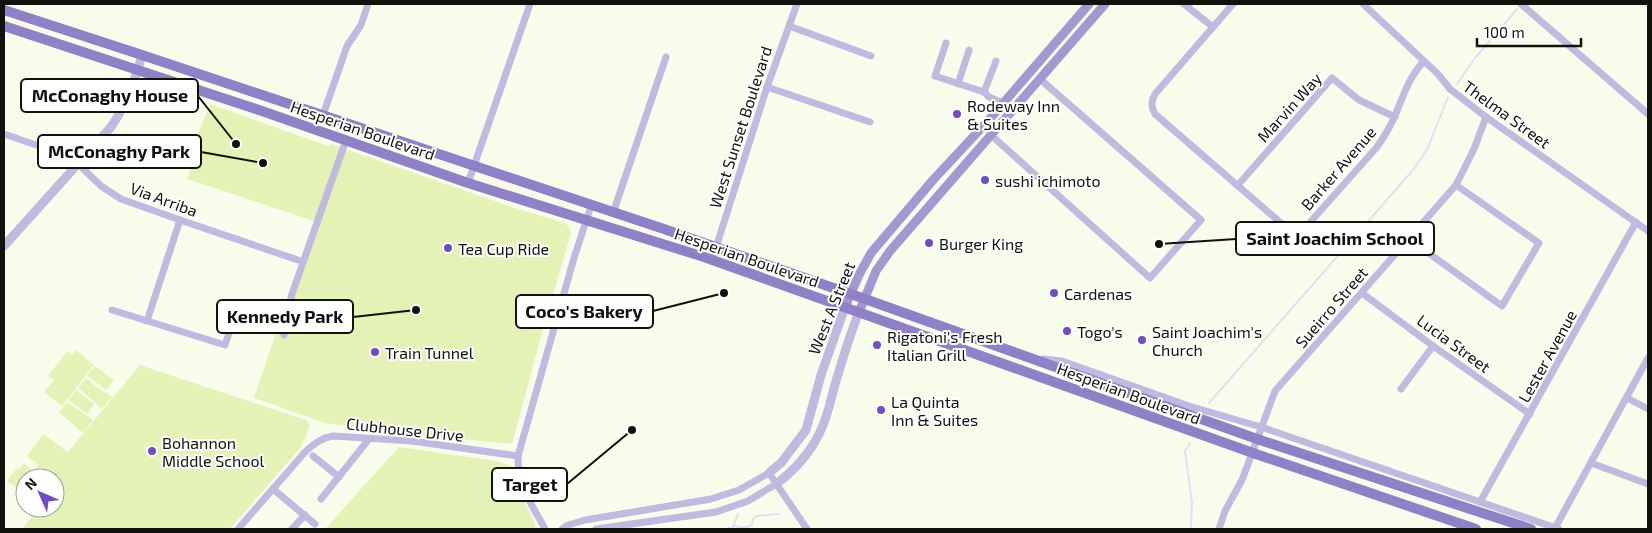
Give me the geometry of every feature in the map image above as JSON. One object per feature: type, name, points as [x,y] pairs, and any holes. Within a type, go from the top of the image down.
[{"type":"main road","name":"West A Street","points":[[845,307],[871,253],[1089,4]]},
{"type":"main road","name":"West A Street","points":[[859,312],[876,271],[882,262],[1105,4]]},
{"type":"main road","name":"Hesperian Boulevard","points":[[4,10],[716,247],[1257,439],[1531,529]]},
{"type":"main road","points":[[4,15],[18,15]]},
{"type":"main road","name":"Hesperian Boulevard","points":[[4,26],[262,111],[468,183],[712,260],[1253,453],[1476,529]]},
{"type":"main road","points":[[262,111],[277,112],[290,104]]},
{"type":"main road","points":[[987,122],[991,135]]},
{"type":"main road","points":[[933,180],[933,196],[935,200]]},
{"type":"street","points":[[323,115],[347,46],[361,25],[368,4]]},
{"type":"street","points":[[468,183],[530,4]]},
{"type":"street","name":"West Sunset Boulevard","points":[[712,260],[767,87],[797,4]]},
{"type":"street","points":[[1184,4],[1212,27]]},
{"type":"street","points":[[1233,4],[1155,94],[1151,104],[1155,114],[1238,185]]},
{"type":"street","name":"Thelma Street","points":[[1363,4],[1424,61],[1450,89],[1486,117],[1648,231]]},
{"type":"street","points":[[1521,4],[1648,114]]},
{"type":"street","points":[[789,26],[871,56]]},
{"type":"street","points":[[946,43],[935,76],[984,92],[1004,103]]},
{"type":"street","points":[[958,84],[969,50]]},
{"type":"street","points":[[4,246],[111,127],[120,113],[138,70],[142,55]]},
{"type":"street","points":[[613,213],[666,57]]},
{"type":"street","points":[[984,92],[996,61]]},
{"type":"street","name":"Barker Avenue","points":[[1238,185],[1296,237],[1377,147],[1395,117],[1414,71],[1424,61]]},
{"type":"street","name":"Marvin Way","points":[[1238,185],[1332,78],[1359,100],[1395,117]]},
{"type":"street","points":[[991,135],[1150,278],[1201,220],[1040,79]]},
{"type":"street","points":[[767,87],[870,122]]},
{"type":"street","name":"Sueirro Street","points":[[1219,529],[1223,516],[1242,480],[1253,453],[1275,391],[1456,185],[1474,149],[1486,117]]},
{"type":"street","name":"Via Arriba","points":[[4,134],[71,156],[102,186],[122,199],[298,260]]},
{"type":"street","points":[[284,335],[288,324],[288,307],[292,294],[346,140]]},
{"type":"street","points":[[1409,239],[1502,306],[1539,243],[1456,185]]},
{"type":"street","points":[[545,529],[522,485],[518,472],[518,456],[591,206]]},
{"type":"street","points":[[147,321],[180,220]]},
{"type":"street","name":"Lester Avenue","points":[[1480,502],[1636,222]]},
{"type":"street","name":"Lucia Street","points":[[1362,293],[1433,346],[1530,414]]},
{"type":"street","name":"West A Street","points":[[562,529],[568,525],[585,520],[657,509],[711,498],[739,490],[769,473],[781,463],[806,430],[821,374],[845,307]]},
{"type":"street","points":[[112,310],[224,345],[233,321]]},
{"type":"street","name":"West A Street","points":[[596,529],[716,512],[748,501],[790,474],[802,460],[820,432],[859,312]]},
{"type":"street","points":[[1401,389],[1433,346]]},
{"type":"street","points":[[1557,528],[1648,358]]},
{"type":"street","name":"Hesperian Boulevard","points":[[1033,359],[1062,361],[1189,406],[1261,427],[1557,528]]},
{"type":"street","points":[[1627,398],[1648,409]]},
{"type":"street","name":"Clubhouse Drive","points":[[238,529],[306,451],[320,440],[333,436],[412,441],[518,456]]},
{"type":"street","points":[[321,499],[369,439]]},
{"type":"street","points":[[313,456],[339,477]]},
{"type":"street","points":[[1591,463],[1648,484]]},
{"type":"street","points":[[769,473],[807,529]]},
{"type":"street","points":[[273,488],[315,524]]},
{"type":"street","points":[[292,529],[305,515]]},
{"type":"green space","points":[[210,104],[328,146],[331,144],[512,207],[565,223],[569,227],[571,233],[512,444],[325,423],[254,398],[314,221],[187,179],[200,141],[196,139]]},
{"type":"green space","points":[[76,350],[94,365],[62,406],[44,392],[54,380],[48,376],[67,351],[72,355]]},
{"type":"green space","name":"Bohannon Middle School","points":[[140,365],[306,420],[310,425],[301,447],[230,529],[22,529],[31,518],[65,518],[65,468],[36,468],[38,465],[27,456],[43,434],[68,452]]},
{"type":"green space","points":[[95,366],[114,380],[106,390],[87,375]]},
{"type":"green space","points":[[86,378],[112,397],[102,409],[78,388]]},
{"type":"green space","points":[[76,390],[94,404],[87,414],[68,400]]},
{"type":"green space","points":[[67,402],[93,420],[83,433],[59,412]]},
{"type":"green space","points":[[399,447],[496,461],[509,465],[512,469],[516,486],[535,523],[536,529],[325,529]]},
{"type":"green space","name":"Bohannon Middle School","points":[[24,463],[30,468],[20,468]]},
{"type":"green space","name":"Bohannon Middle School","points":[[15,471],[15,487],[7,481]]},
{"type":"waterway","points":[[1457,84],[1475,58],[1517,9]]},
{"type":"waterway","points":[[1209,403],[1413,170],[1427,150],[1448,97]]},
{"type":"waterway","points":[[1190,443],[1185,451],[1192,503],[1191,529]]},
{"type":"waterway","points":[[732,529],[738,514]]},
{"type":"waterway","points":[[734,526],[747,527],[752,525],[753,519],[756,516],[779,514]]},
{"type":"place","name":"Rodeway Inn & Suites","points":[[957,114]]},
{"type":"place","name":"McConaghy House","points":[[236,144]]},
{"type":"place","name":"McConaghy Park","points":[[263,163]]},
{"type":"place","name":"sushi ichimoto","points":[[985,180]]},
{"type":"place","name":"Burger King","points":[[929,243]]},
{"type":"place","name":"Saint Joachim School","points":[[1159,244]]},
{"type":"place","name":"Tea Cup Ride","points":[[448,248]]},
{"type":"place","name":"Coco's Bakery","points":[[724,293]]},
{"type":"place","name":"Cardenas","points":[[1054,293]]},
{"type":"place","name":"Kennedy Park","points":[[416,310]]},
{"type":"place","name":"Togo's","points":[[1067,331]]},
{"type":"place","name":"Saint Joachim's Church","points":[[1142,340]]},
{"type":"place","name":"Rigatoni's Fresh Italian Grill","points":[[877,345]]},
{"type":"place","name":"Train Tunnel","points":[[375,352]]},
{"type":"place","name":"La Quinta Inn & Suites","points":[[881,410]]},
{"type":"place","name":"Target","points":[[632,430]]},
{"type":"place","name":"Bohannon Middle School","points":[[152,451]]}]
